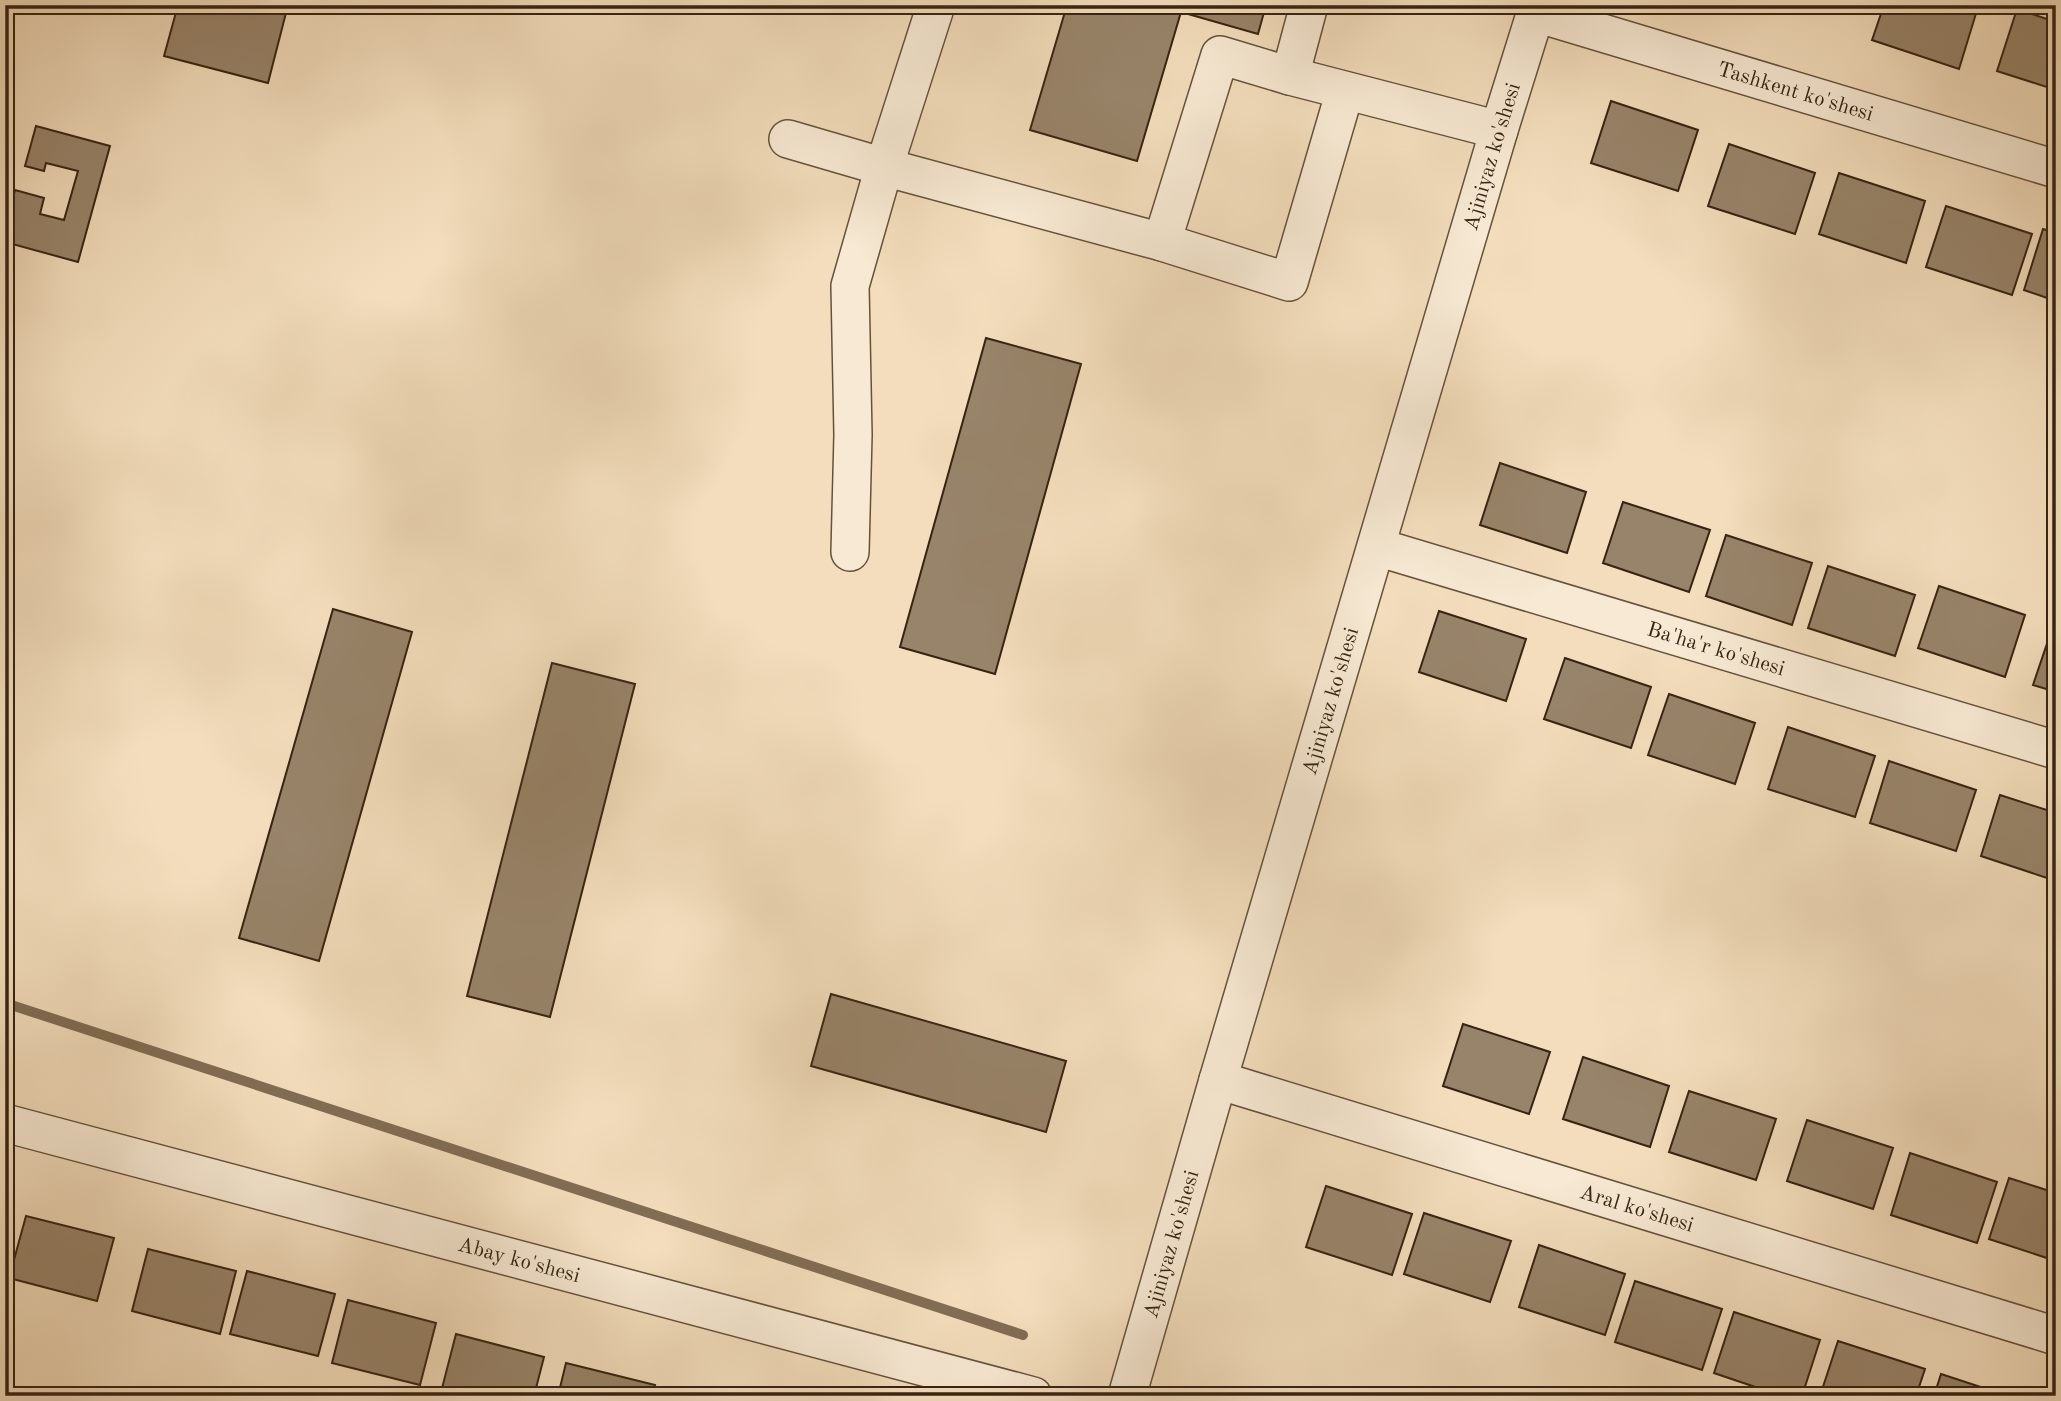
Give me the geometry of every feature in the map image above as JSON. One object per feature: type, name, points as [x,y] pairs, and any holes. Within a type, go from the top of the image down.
[{"type":"street","points":[[850,552],[853,435],[850,286],[884,167],[936,5]]},
{"type":"street","points":[[1290,76],[1309,5]]},
{"type":"street","name":"Ajiniyaz ko'shesi","points":[[1127,1396],[1536,9]]},
{"type":"street","name":"Tashkent ko'shesi","points":[[1536,9],[2056,169]]},
{"type":"street","points":[[1162,242],[1220,55],[1345,91],[1499,130]]},
{"type":"street","points":[[788,139],[1162,242],[1289,282],[1345,91]]},
{"type":"street","name":"Ba'ha'r ko'shesi","points":[[1377,548],[2056,750]]},
{"type":"street","name":"Aral ko'shesi","points":[[1218,1080],[2056,1336]]},
{"type":"street","name":"Abay ko'shesi","points":[[5,1122],[1033,1396]]},
{"type":"building","points":[[178,5],[288,5],[268,83],[164,56]]},
{"type":"building","points":[[1067,5],[1266,5],[1258,34],[1181,12],[1137,161],[1030,130]]},
{"type":"building","points":[[1718,5],[1744,5],[1742,12]]},
{"type":"building","points":[[1884,5],[1978,7],[1959,69],[1872,40]]},
{"type":"building","points":[[2017,9],[2056,22],[2056,90],[1997,71]]},
{"type":"building","points":[[1611,101],[1698,130],[1678,191],[1591,163]]},
{"type":"building","points":[[36,126],[110,146],[78,262],[5,242],[5,226],[15,190],[44,198],[40,214],[64,220],[78,171],[46,163],[44,171],[25,166]]},
{"type":"building","points":[[1729,144],[1815,173],[1795,234],[1708,206]]},
{"type":"building","points":[[1839,173],[1925,201],[1906,263],[1819,234]]},
{"type":"building","points":[[1946,206],[2032,234],[2012,295],[1926,267]]},
{"type":"building","points":[[2043,229],[2056,233],[2056,301],[2024,290]]},
{"type":"building","points":[[986,338],[1081,364],[995,674],[900,647]]},
{"type":"building","points":[[1500,463],[1586,492],[1567,553],[1480,525]]},
{"type":"building","points":[[1623,502],[1710,530],[1689,592],[1603,563]]},
{"type":"building","points":[[1726,535],[1812,563],[1792,625],[1706,596]]},
{"type":"building","points":[[1828,566],[1915,595],[1895,656],[1808,628]]},
{"type":"building","points":[[1939,586],[2025,615],[2005,677],[1918,648]]},
{"type":"building","points":[[333,609],[412,632],[319,961],[239,938]]},
{"type":"building","points":[[1439,611],[1526,639],[1506,701],[1419,672]]},
{"type":"building","points":[[2054,623],[2056,624],[2056,692],[2033,685]]},
{"type":"building","points":[[1565,658],[1651,687],[1631,748],[1544,719]]},
{"type":"building","points":[[552,663],[635,684],[550,1017],[467,996]]},
{"type":"building","points":[[1669,694],[1755,723],[1735,784],[1648,755]]},
{"type":"building","points":[[1788,727],[1875,756],[1855,817],[1768,789]]},
{"type":"building","points":[[1889,761],[1976,790],[1956,851],[1870,823]]},
{"type":"building","points":[[2000,795],[2056,813],[2056,881],[1981,856]]},
{"type":"building","points":[[831,994],[1066,1061],[1046,1132],[811,1066]]},
{"type":"building","points":[[1463,1024],[1550,1052],[1529,1114],[1443,1086]]},
{"type":"building","points":[[1583,1057],[1669,1086],[1650,1147],[1563,1119]]},
{"type":"building","points":[[1689,1091],[1776,1119],[1756,1180],[1669,1152]]},
{"type":"building","points":[[1807,1120],[1893,1148],[1873,1209],[1787,1181]]},
{"type":"building","points":[[1910,1153],[1997,1182],[1977,1243],[1891,1215]]},
{"type":"building","points":[[2009,1178],[2056,1193],[2056,1261],[1989,1239]]},
{"type":"building","points":[[1326,1186],[1412,1214],[1392,1275],[1306,1247]]},
{"type":"building","points":[[1424,1213],[1511,1241],[1490,1302],[1404,1274]]},
{"type":"building","points":[[26,1216],[114,1238],[97,1301],[9,1278]]},
{"type":"building","points":[[1539,1245],[1625,1274],[1605,1335],[1519,1307]]},
{"type":"building","points":[[148,1249],[236,1271],[220,1334],[132,1311]]},
{"type":"building","points":[[247,1271],[335,1294],[318,1356],[230,1334]]},
{"type":"building","points":[[1635,1281],[1722,1309],[1702,1370],[1615,1342]]},
{"type":"building","points":[[348,1300],[436,1323],[420,1385],[332,1363]]},
{"type":"building","points":[[1734,1312],[1820,1340],[1802,1396],[1782,1396],[1714,1373]]},
{"type":"building","points":[[456,1334],[544,1357],[534,1396],[440,1396]]},
{"type":"building","points":[[1838,1341],[1925,1369],[1916,1396],[1820,1396]]},
{"type":"building","points":[[566,1363],[655,1385],[652,1396],[558,1396]]},
{"type":"building","points":[[1941,1374],[2008,1396],[1934,1396]]},
{"type":"building","points":[[670,1390],[694,1396],[668,1396]]},
{"type":"waterway","points":[[5,1003],[1023,1335]]}]
